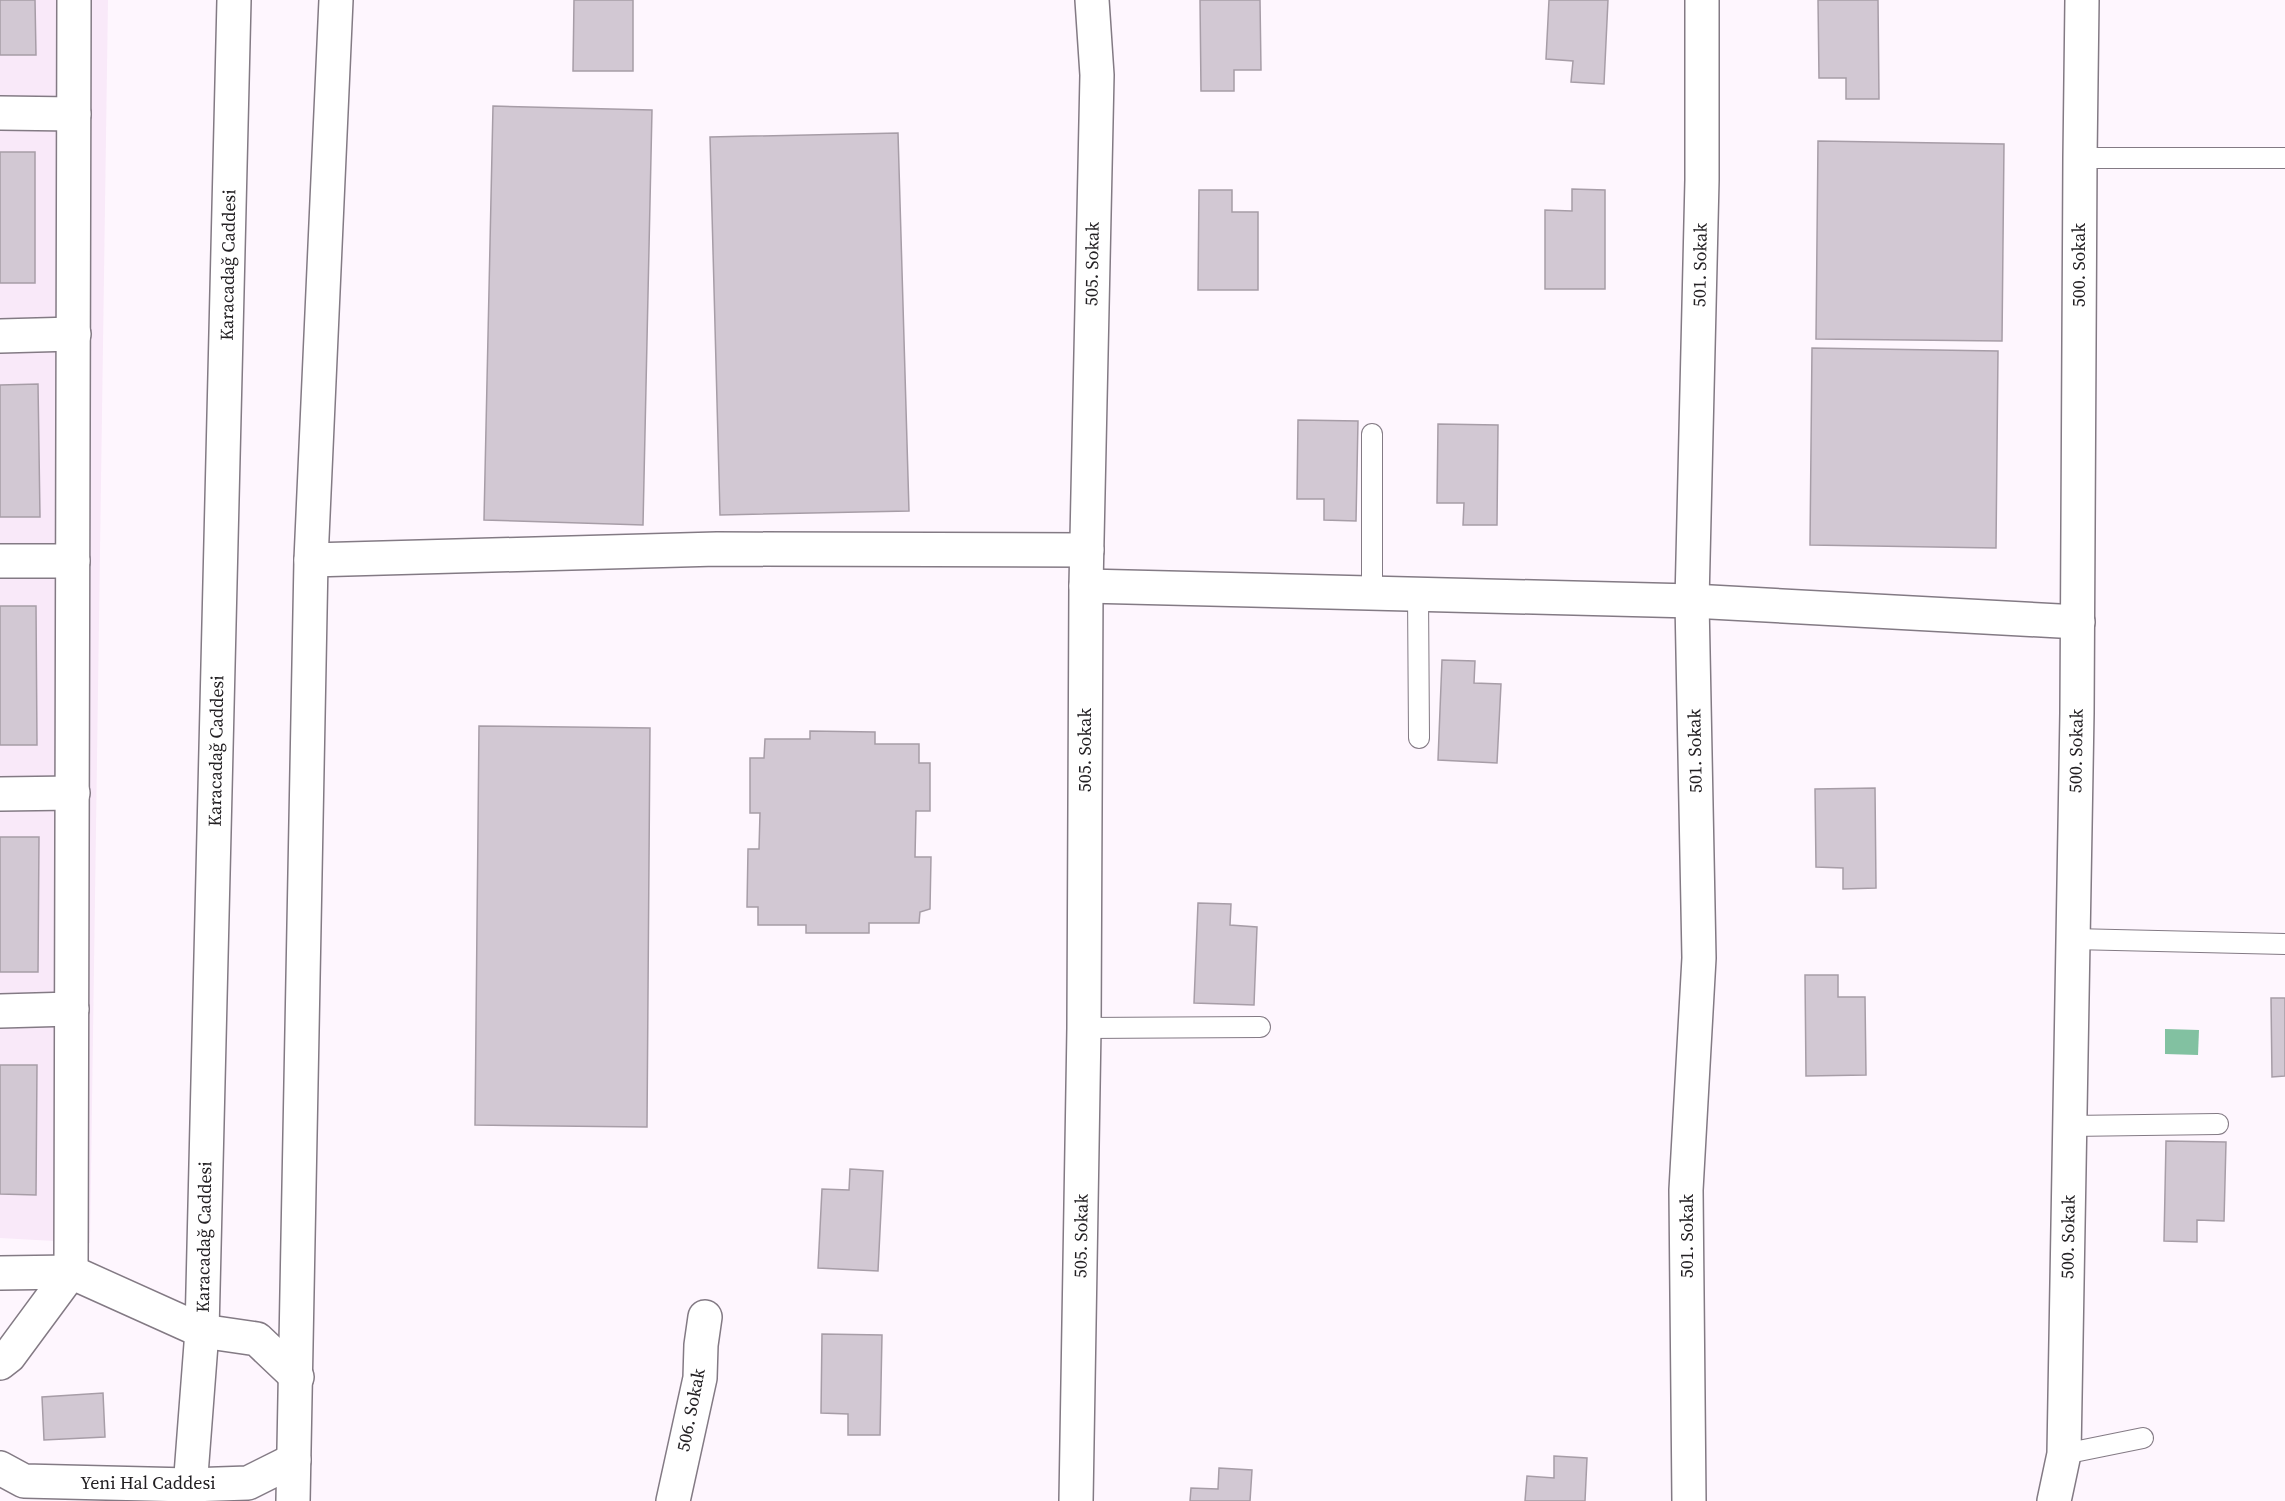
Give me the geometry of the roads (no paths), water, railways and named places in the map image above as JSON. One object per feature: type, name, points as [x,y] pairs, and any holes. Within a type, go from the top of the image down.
[{"type":"main road","points":[[0,1363],[9,1356],[71,1272],[74,0]]},
{"type":"main road","name":"Karacadağ Caddesi","points":[[189,1493],[202,1331],[234,0]]},
{"type":"main road","points":[[293,1501],[311,560],[336,0]]},
{"type":"main road","name":"505. Sokak","points":[[1076,1501],[1084,1028],[1086,586],[1097,75],[1092,0]]},
{"type":"main road","name":"501. Sokak","points":[[1689,1501],[1686,1190],[1699,958],[1692,601],[1702,180],[1702,0]]},
{"type":"main road","name":"500. Sokak","points":[[2054,1501],[2064,1455],[2078,622],[2082,0]]},
{"type":"main road","points":[[0,113],[74,114]]},
{"type":"main road","points":[[0,336],[74,334]]},
{"type":"main road","points":[[311,560],[717,549],[1087,550]]},
{"type":"main road","points":[[0,561],[73,561]]},
{"type":"main road","points":[[1086,586],[1692,601],[2078,622]]},
{"type":"main road","points":[[0,794],[73,793]]},
{"type":"main road","points":[[0,1011],[72,1009]]},
{"type":"main road","points":[[0,1273],[71,1272],[202,1331],[257,1339],[297,1377]]},
{"type":"main road","name":"506. Sokak","points":[[673,1501],[700,1378],[705,1317]]},
{"type":"main road","name":"Yeni Hal Caddesi","points":[[0,1468],[24,1481],[189,1493],[248,1483],[294,1460]]},
{"type":"lane","points":[[2080,158],[2285,158]]},
{"type":"lane","points":[[1372,434],[1372,592]]},
{"type":"lane","points":[[1418,593],[1419,738]]},
{"type":"lane","points":[[2073,939],[2285,944]]},
{"type":"lane","points":[[1084,1028],[1260,1027]]},
{"type":"lane","points":[[2070,1126],[2218,1124]]},
{"type":"lane","points":[[2064,1455],[2143,1438]]}]
